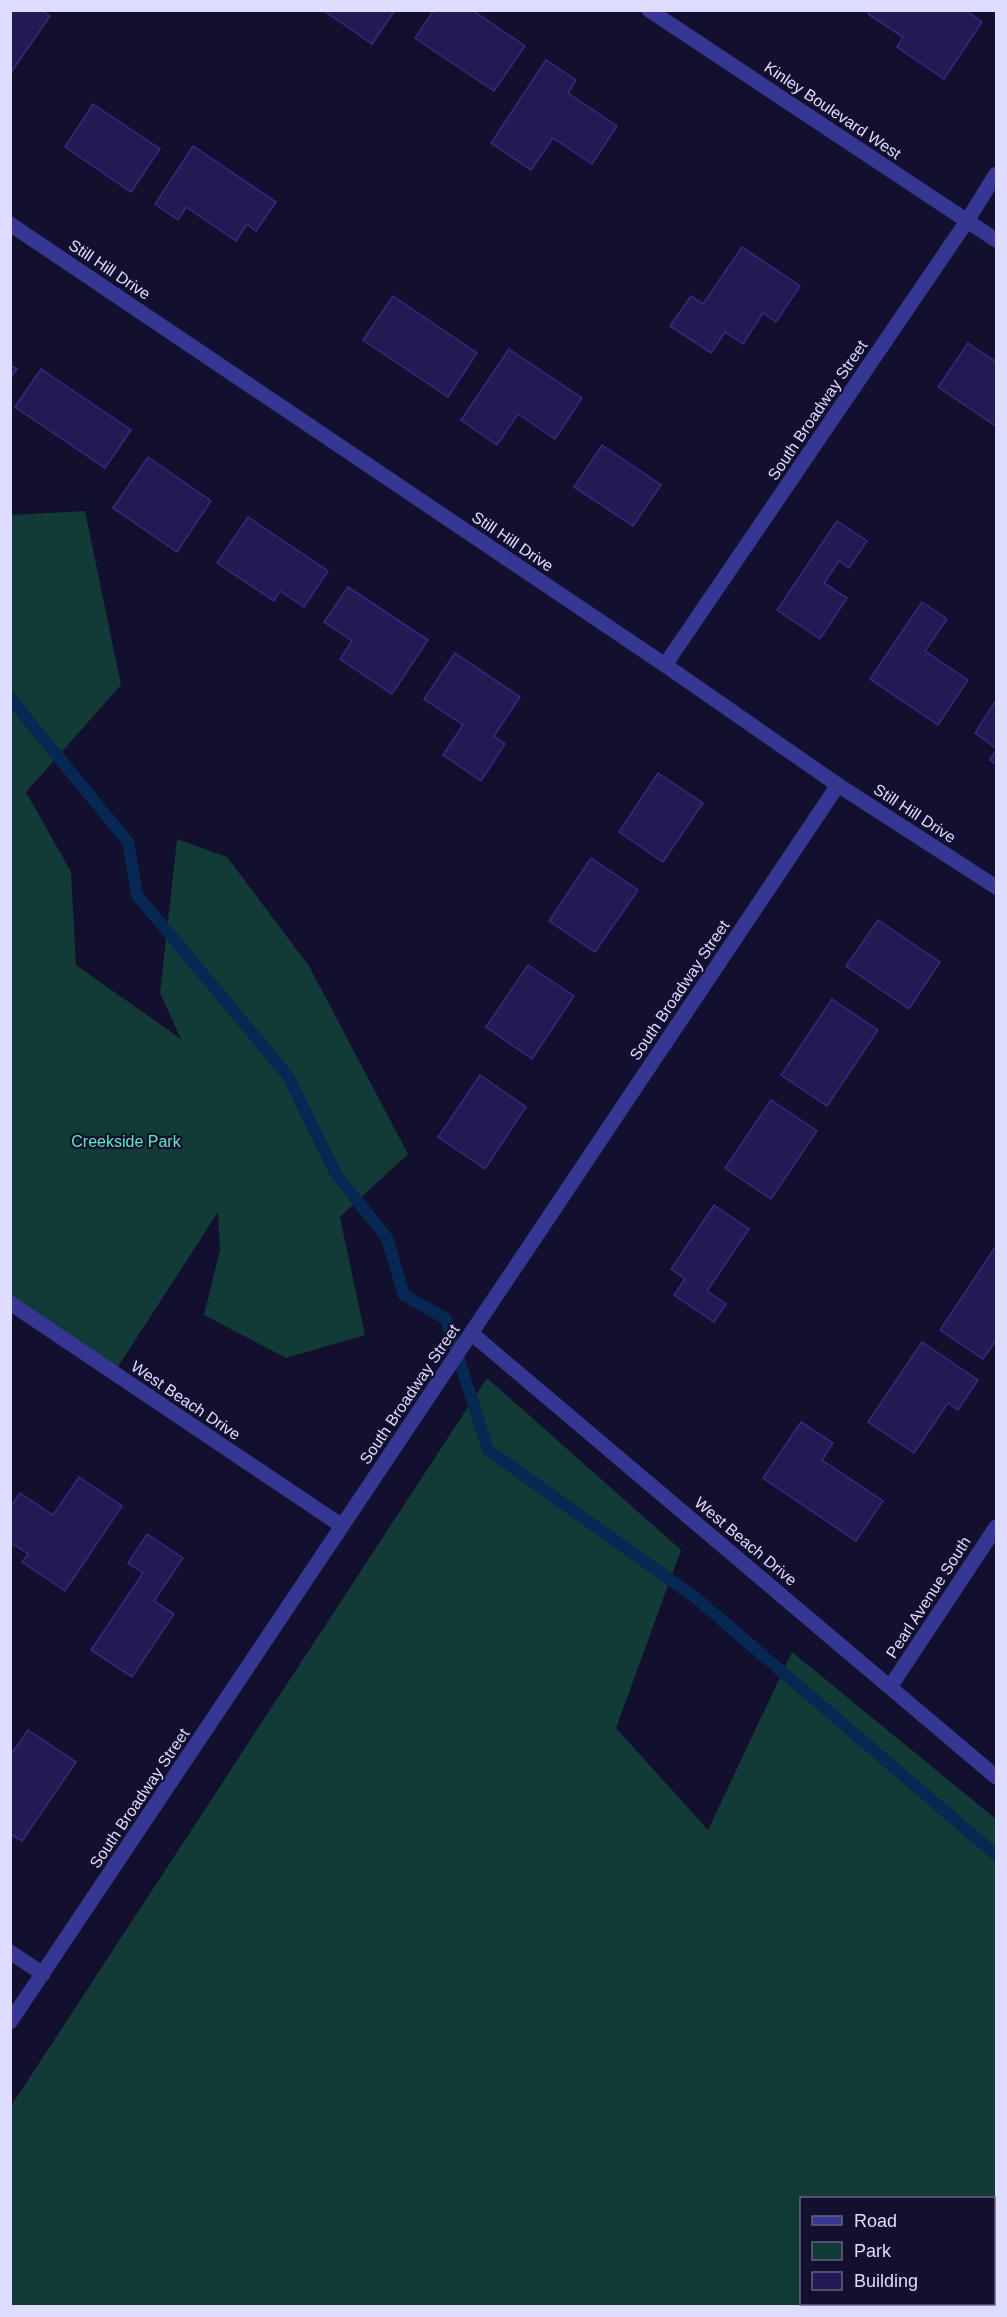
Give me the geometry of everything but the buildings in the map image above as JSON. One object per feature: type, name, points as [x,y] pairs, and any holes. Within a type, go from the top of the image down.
[{"type":"street","name":"Kinley Boulevard West","points":[[649,10],[996,240]]},
{"type":"street","name":"South Broadway Street","points":[[665,665],[967,221],[996,174]]},
{"type":"street","name":"Still Hill Drive","points":[[10,224],[665,665],[838,785],[996,887]]},
{"type":"street","name":"South Broadway Street","points":[[10,2022],[838,785]]},
{"type":"street","name":"West Beach Drive","points":[[10,1303],[342,1527]]},
{"type":"street","name":"West Beach Drive","points":[[471,1333],[996,1777]]},
{"type":"street","name":"Pearl Avenue South","points":[[890,1687],[996,1527]]},
{"type":"street","points":[[10,1952],[43,1974]]},
{"type":"green space","name":"Creekside Park","points":[[85,511],[121,685],[26,792],[71,872],[76,965],[181,1039],[160,993],[177,839],[227,857],[309,966],[408,1154],[340,1217],[365,1335],[286,1358],[204,1315],[220,1250],[218,1212],[114,1373],[11,1303],[10,515]]},
{"type":"green space","points":[[487,1378],[681,1550],[616,1728],[708,1830],[792,1652],[996,1819],[996,2306],[11,2306],[11,2106]]},
{"type":"waterway","points":[[10,698],[128,842],[137,895],[288,1076],[336,1174],[387,1238],[404,1295],[446,1319],[488,1450],[696,1598],[996,1855]]}]
